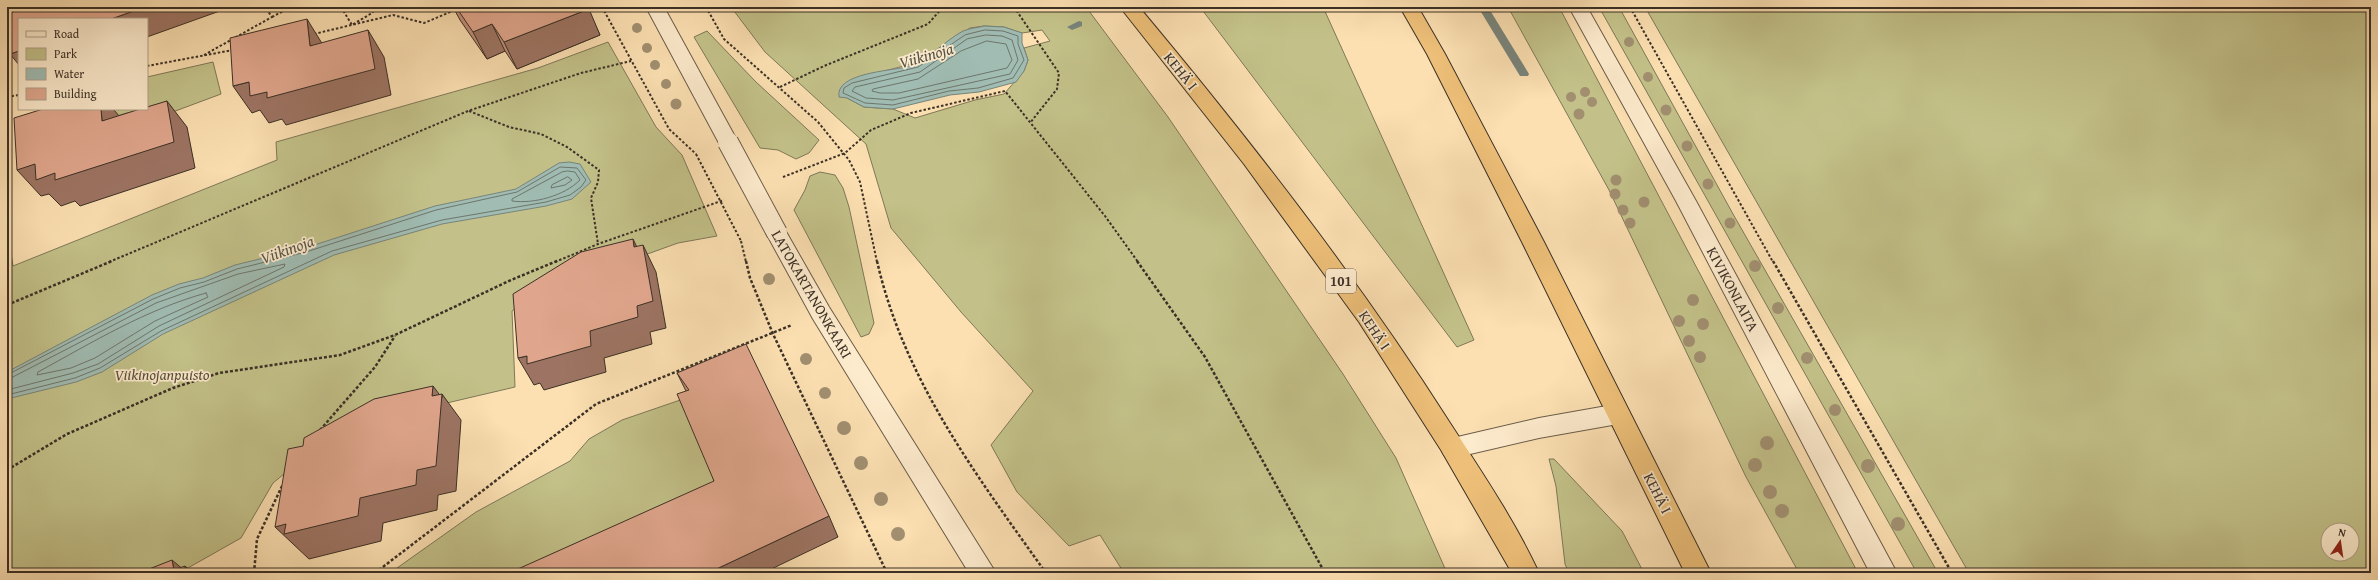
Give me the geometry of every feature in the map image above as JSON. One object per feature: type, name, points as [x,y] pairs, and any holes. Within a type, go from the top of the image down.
[{"type":"highway","name":"KEHÄ I","points":[[1129,7],[1254,163],[1367,317],[1453,448],[1526,573]]},
{"type":"highway","name":"KEHÄ I","points":[[1409,7],[1436,54],[1490,158],[1698,573]]},
{"type":"street","name":"LATOKARTANONKAARI","points":[[655,7],[821,313],[983,573]]},
{"type":"street","name":"KIVIKONLAITA","points":[[1578,7],[1686,201],[1884,573]]},
{"type":"street","points":[[1453,448],[1539,428],[1618,414]]},
{"type":"path","points":[[265,7],[272,17]]},
{"type":"path","points":[[202,56],[291,7]]},
{"type":"path","points":[[341,7],[352,25]]},
{"type":"path","points":[[352,25],[372,13],[377,7]]},
{"type":"path","points":[[309,35],[393,15],[424,22],[462,7]]},
{"type":"path","points":[[602,7],[670,129],[696,154],[741,241],[750,278],[774,334],[887,573]]},
{"type":"path","points":[[706,7],[722,38],[780,87],[845,153],[860,182],[891,312],[914,366],[948,431],[1046,573]]},
{"type":"path","points":[[780,87],[824,66],[928,24],[943,7]]},
{"type":"path","points":[[1014,7],[1059,73],[1057,89],[1030,123]]},
{"type":"path","points":[[1630,7],[1734,194],[1952,573]]},
{"type":"path","points":[[148,66],[240,48]]},
{"type":"path","points":[[7,305],[468,111],[581,73],[631,61]]},
{"type":"path","points":[[845,153],[871,130],[911,113],[1004,91],[1105,216],[1205,357],[1325,573]]},
{"type":"path","points":[[7,97],[18,95]]},
{"type":"path","points":[[468,111],[509,127],[541,134],[567,147],[599,170],[598,182],[591,198],[598,244]]},
{"type":"path","points":[[7,470],[67,434],[173,388],[219,373],[340,355],[395,335],[510,280],[598,244],[655,224]]},
{"type":"path","points":[[375,573],[596,404],[774,334],[821,313]]},
{"type":"path","points":[[319,431],[374,367],[395,335]]},
{"type":"path","points":[[254,573],[257,539],[284,483]]},
{"type":"green space","points":[[731,7],[1086,7],[1168,117],[1343,374],[1396,458],[1447,573],[1124,573],[1100,535],[1069,546],[1017,492],[991,445],[1033,391],[961,312],[891,228],[866,144],[765,52]],"holes":[[[984,26],[1004,27],[1022,33],[1042,30],[1050,41],[1024,48],[1028,60],[1024,71],[1004,94],[975,100],[915,118],[893,109],[864,107],[847,98],[876,73],[916,63],[970,28]]]},
{"type":"green space","points":[[1200,7],[1323,7],[1474,340],[1457,347]]},
{"type":"green space","points":[[1508,7],[1559,7],[1858,573],[1799,573],[1746,477],[1609,190]]},
{"type":"green space","points":[[1599,7],[1619,7],[1733,214],[1938,573],[1917,573]]},
{"type":"green space","points":[[1645,7],[2371,7],[2371,573],[1969,573]]},
{"type":"green space","points":[[707,31],[756,82],[819,140],[809,153],[796,159],[778,150],[760,148],[694,37]]},
{"type":"green space","name":"Viikinojanpuisto","points":[[608,42],[656,127],[682,155],[717,236],[678,243],[531,296],[512,311],[515,387],[370,421],[327,439],[273,483],[241,538],[179,573],[7,573],[7,228],[13,266],[277,160],[276,142],[538,68]]},
{"type":"green space","points":[[213,62],[221,94],[162,116],[127,113],[56,135],[57,110],[148,110],[148,77]]},
{"type":"green space","points":[[820,172],[835,175],[843,188],[849,207],[874,323],[869,334],[861,337],[794,210],[805,190],[810,176]]},
{"type":"green space","points":[[689,397],[725,503],[572,573],[390,573],[476,512],[570,461],[589,439],[622,420]]},
{"type":"green space","points":[[1549,459],[1554,459],[1622,531],[1644,573],[1569,573],[1565,564],[1556,486]]},
{"type":"water","points":[[984,26],[1004,27],[1022,33],[1022,43],[1028,60],[1024,71],[1016,82],[979,92],[950,95],[893,109],[864,107],[847,98],[839,97],[840,89],[854,78],[865,74],[906,67],[914,64],[921,61],[963,31]]},
{"type":"water","points":[[569,162],[580,164],[591,182],[572,199],[546,206],[442,224],[334,255],[163,334],[102,372],[76,382],[7,399],[7,372],[152,295],[179,284],[203,278],[235,265],[305,248],[435,206],[516,189],[559,163]]},
{"type":"building","points":[[27,7],[145,7],[114,18],[18,18],[18,51],[10,54],[7,46],[7,14]]},
{"type":"building","points":[[456,7],[587,7],[589,9],[504,42],[492,24],[473,32]]},
{"type":"building","points":[[307,19],[310,46],[368,30],[375,69],[267,98],[267,92],[250,96],[249,82],[233,86],[230,38]]},
{"type":"building","points":[[167,101],[174,142],[55,180],[55,173],[36,180],[35,164],[17,170],[14,118],[40,110],[101,110],[102,121],[137,110],[148,110],[148,107]]},
{"type":"building","points":[[633,239],[634,247],[643,245],[653,301],[637,306],[638,317],[590,331],[591,346],[527,364],[527,356],[518,358],[513,294],[581,252]]},
{"type":"building","points":[[746,344],[829,516],[708,573],[509,573],[714,481],[677,394],[689,390],[677,373]]},
{"type":"building","points":[[433,386],[432,396],[442,394],[436,466],[417,470],[416,485],[360,498],[358,516],[284,534],[286,524],[275,527],[288,449],[303,446],[304,438],[374,399]]},
{"type":"building","points":[[172,560],[174,570],[185,566],[185,573],[139,573]]},
{"type":"waterway","points":[[1483,7],[1524,74]]},
{"type":"waterway","name":"Viikinoja","points":[[1072,27],[1079,24]]}]
